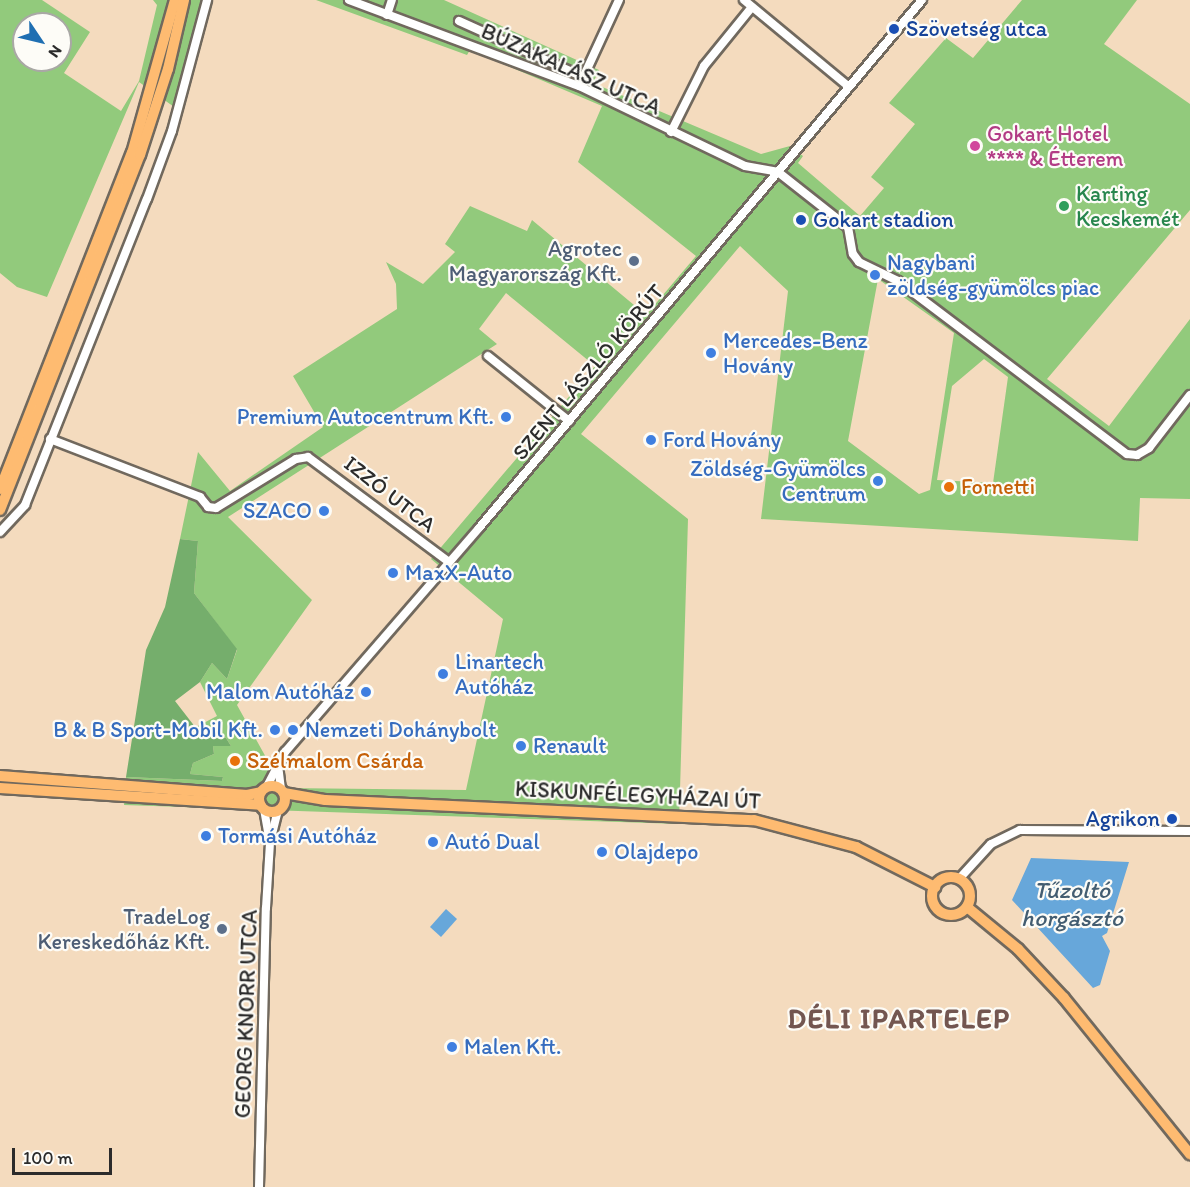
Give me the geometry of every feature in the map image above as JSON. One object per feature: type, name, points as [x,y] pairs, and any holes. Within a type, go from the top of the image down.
[{"type":"main road","points":[[0,489],[132,153],[175,0]]},
{"type":"main road","points":[[0,510],[137,166],[168,69],[184,0]]},
{"type":"main road","points":[[0,776],[45,786],[262,807],[263,790],[247,795],[45,786],[0,788]]},
{"type":"main road","name":"KISKUNFÉLEGYHÁZAI ÚT","points":[[263,790],[282,791],[325,800],[754,820],[856,847],[935,887]]},
{"type":"main road","points":[[281,808],[282,791]]},
{"type":"main road","name":"KISKUNFÉLEGYHÁZAI ÚT","points":[[262,807],[281,808],[325,800]]},
{"type":"main road","points":[[946,878],[959,879],[970,891],[967,907],[954,915],[939,911],[933,902],[935,887],[946,878]]},
{"type":"main road","points":[[967,907],[1018,949],[1057,990],[1190,1154]]},
{"type":"street","points":[[0,532],[25,505],[172,131],[207,0]]},
{"type":"street","name":"BÚZAKALÁSZ UTCA","points":[[349,0],[579,87],[746,166],[778,172]]},
{"type":"street","points":[[387,15],[392,0]]},
{"type":"street","points":[[579,87],[619,0]]},
{"type":"street","points":[[744,0],[849,87]]},
{"type":"street","name":"SZENT LÁSZLÓ KÖRÚT","points":[[263,790],[278,764],[922,0]]},
{"type":"street","points":[[671,132],[704,66],[752,7]]},
{"type":"street","name":"BÚZAKALÁSZ UTCA","points":[[459,21],[583,77]]},
{"type":"street","points":[[778,172],[848,227],[853,254],[859,262],[898,281],[1126,454],[1137,455],[1149,448],[1190,395]]},
{"type":"street","points":[[488,356],[569,421]]},
{"type":"street","name":"IZZÓ UTCA","points":[[50,439],[200,498],[208,507],[216,508],[296,459],[308,457],[449,562]]},
{"type":"street","points":[[278,764],[282,791]]},
{"type":"street","name":"GEORG KNORR UTCA","points":[[262,807],[270,842]]},
{"type":"street","name":"GEORG KNORR UTCA","points":[[260,1187],[260,1068],[270,842],[281,808]]},
{"type":"street","points":[[959,879],[991,844],[1020,830],[1190,831]]},
{"type":"green space","points":[[0,0],[42,0],[60,12],[12,12],[12,72],[65,72],[121,111],[139,81],[157,5],[153,0],[202,0],[177,109],[139,82],[47,297],[17,287],[0,273]]},
{"type":"green space","points":[[316,0],[444,0],[599,70],[593,83],[761,154],[790,146],[803,156],[798,163],[860,216],[884,188],[871,177],[915,124],[889,103],[946,38],[973,58],[1022,0],[1137,0],[1104,44],[1190,104],[1190,210],[1047,379],[1109,426],[1190,319],[1190,499],[1140,498],[1138,541],[761,519],[788,291],[740,246],[581,434],[688,519],[679,824],[124,805],[126,777],[222,781],[223,777],[190,774],[193,763],[214,754],[213,746],[231,746],[226,738],[194,728],[217,716],[200,682],[212,663],[227,679],[237,650],[194,593],[198,541],[180,539],[198,452],[230,491],[323,427],[293,376],[397,309],[396,284],[386,262],[423,284],[455,252],[445,244],[470,206],[527,231],[532,220],[646,315],[696,256],[578,162],[602,106],[470,50],[467,55]],"holes":[[[878,279],[954,333],[930,490],[919,494],[848,441]],[[506,293],[595,366],[431,559],[503,619],[466,790],[283,788],[237,705],[312,600],[228,517],[497,344],[479,329]],[[984,359],[1008,377],[993,483],[937,480],[952,386]]]},
{"type":"green space","points":[[72,20],[90,32],[72,60]]},
{"type":"green space","points":[[180,539],[198,541],[194,593],[237,649],[227,679],[212,663],[200,682],[175,701],[199,732],[226,738],[231,746],[213,746],[214,754],[193,763],[190,774],[223,777],[222,781],[126,777],[146,650],[165,607]]},
{"type":"water","name":"Tűzoltó horgásztó","points":[[1031,858],[1129,862],[1107,933],[1102,936],[1110,951],[1100,985],[1093,988],[1012,900]]},
{"type":"water","points":[[446,909],[457,919],[441,937],[430,927]]},
{"type":"place","name":"Szövetség utca","points":[[894,29]]},
{"type":"place","name":"Gokart Hotel **** & Étterem","points":[[975,146]]},
{"type":"place","name":"Karting Kecskemét","points":[[1064,206]]},
{"type":"place","name":"Gokart stadion","points":[[801,220]]},
{"type":"place","name":"Agrotec Magyarország Kft.","points":[[634,261]]},
{"type":"place","name":"Nagybani zöldség-gyümölcs piac","points":[[875,275]]},
{"type":"place","name":"Mercedes-Benz Hovány","points":[[711,353]]},
{"type":"place","name":"Premium Autocentrum Kft.","points":[[506,417]]},
{"type":"place","name":"Ford Hovány","points":[[651,440]]},
{"type":"place","name":"Zöldség-Gyümölcs Centrum","points":[[878,481]]},
{"type":"place","name":"Fornetti","points":[[949,487]]},
{"type":"place","name":"SZACO","points":[[324,511]]},
{"type":"place","name":"MaxX-Auto","points":[[393,573]]},
{"type":"place","name":"Linartech Autóház","points":[[443,674]]},
{"type":"place","name":"Malom Autóház","points":[[366,692]]},
{"type":"place","name":"B & B Sport-Mobil Kft.","points":[[275,730]]},
{"type":"place","name":"Nemzeti Dohánybolt","points":[[293,730]]},
{"type":"place","name":"Renault","points":[[521,746]]},
{"type":"place","name":"Szélmalom Csárda","points":[[235,761]]},
{"type":"place","name":"Agrikon","points":[[1172,819]]},
{"type":"place","name":"Tormási Autóház","points":[[206,836]]},
{"type":"place","name":"Autó Dual","points":[[433,842]]},
{"type":"place","name":"Olajdepo","points":[[602,852]]},
{"type":"place","name":"TradeLog Kereskedőház Kft.","points":[[222,929]]},
{"type":"place","name":"Malen Kft.","points":[[452,1047]]},
{"type":"district","name":"DÉLI IPARTELEP","points":[[899,1018]]}]
